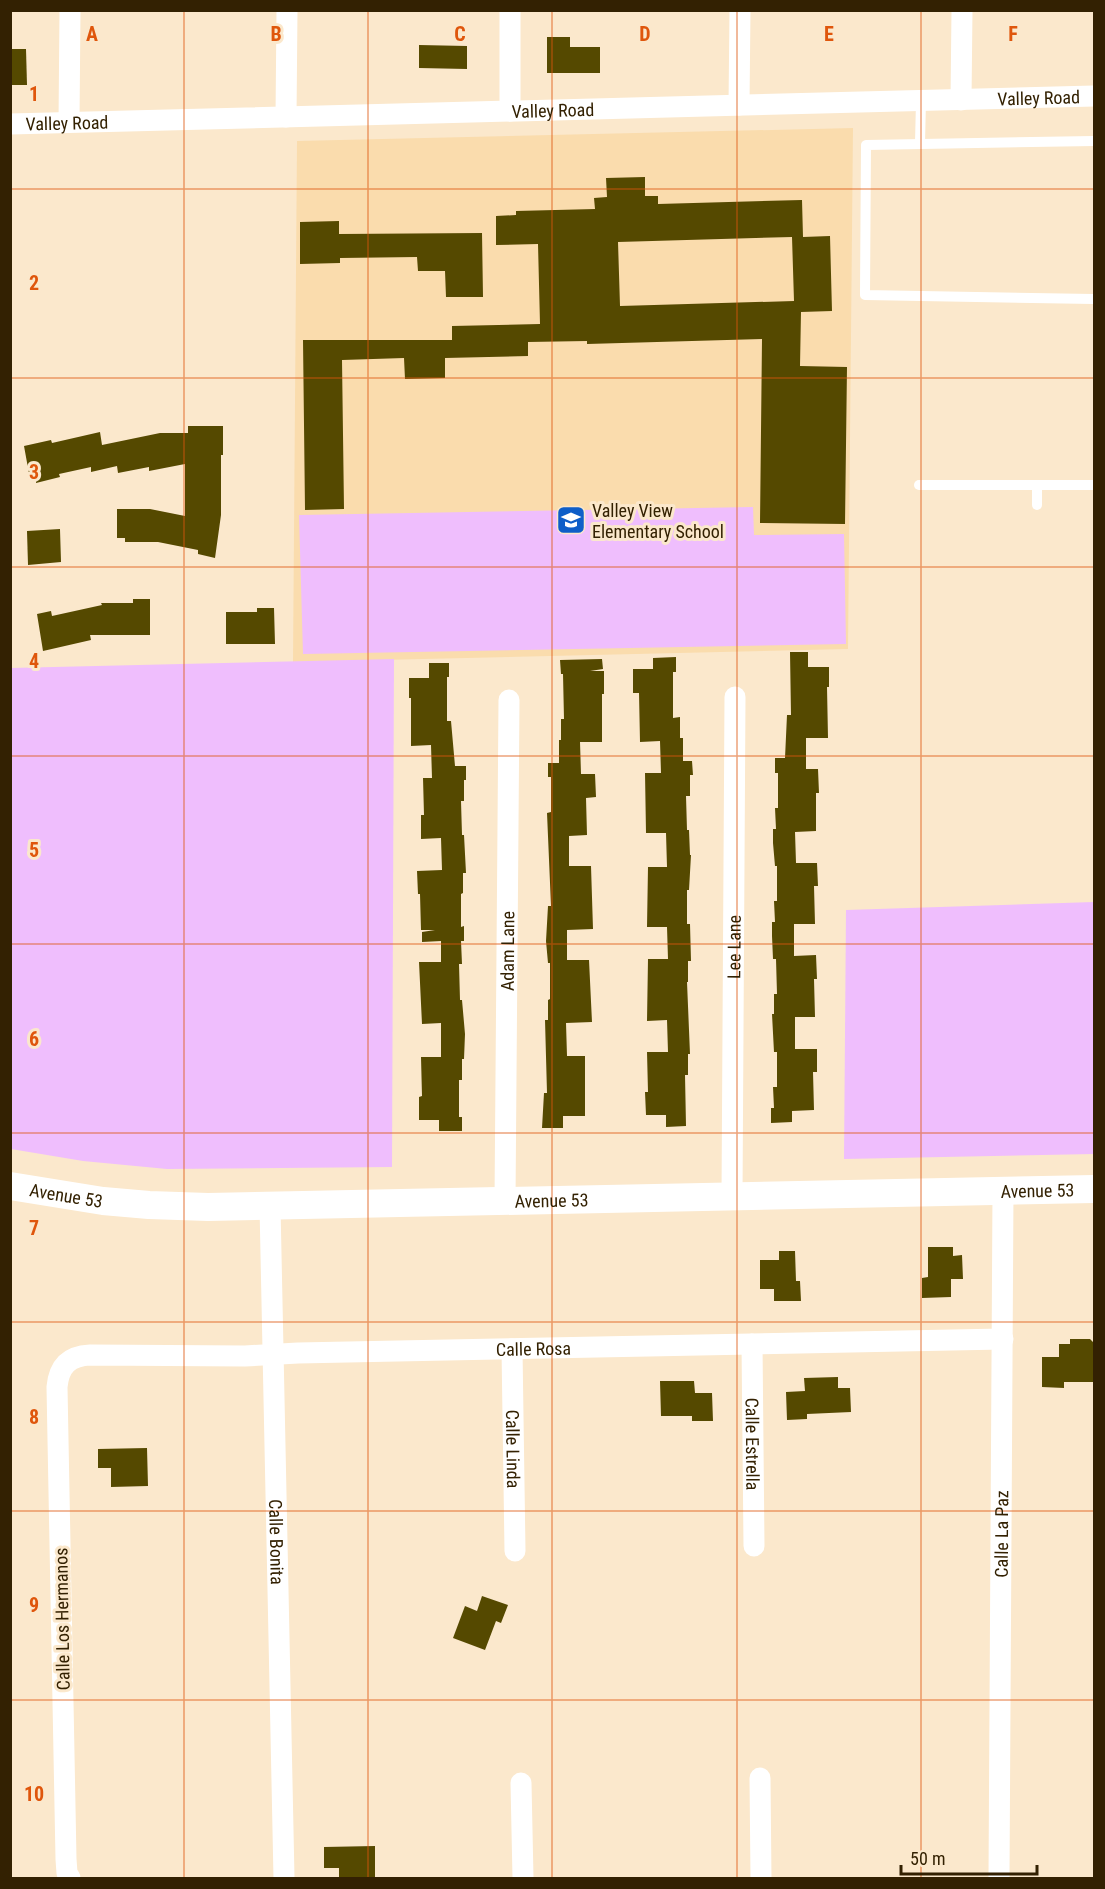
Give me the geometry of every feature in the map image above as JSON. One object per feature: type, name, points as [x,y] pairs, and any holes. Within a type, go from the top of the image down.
[{"type":"street","points":[[69,122],[70,10]]},
{"type":"street","points":[[286,117],[287,10]]},
{"type":"street","points":[[510,10],[510,111]]},
{"type":"street","points":[[739,105],[740,10]]},
{"type":"street","points":[[961,100],[962,10]]},
{"type":"street","name":"Valley Road","points":[[10,124],[1095,96]]},
{"type":"street","name":"Lee Lane","points":[[732,1197],[735,697]]},
{"type":"street","name":"Adam Lane","points":[[506,1201],[509,700]]},
{"type":"street","name":"Avenue 53","points":[[10,1186],[102,1201],[149,1205],[270,1206],[1095,1189]]},
{"type":"street","name":"Calle La Paz","points":[[999,1878],[1004,1191]]},
{"type":"street","name":"Calle Bonita","points":[[270,1206],[284,1878]]},
{"type":"street","name":"Calle Rosa","points":[[66,1362],[79,1355],[273,1354],[1003,1339]]},
{"type":"street","name":"Calle Estrella","points":[[752,1344],[754,1546]]},
{"type":"street","name":"Calle Linda","points":[[512,1349],[515,1551]]},
{"type":"street","name":"Calle Los Hermanos","points":[[66,1362],[58,1374],[57,1387],[66,1847],[67,1873],[70,1878]]},
{"type":"street","points":[[760,1778],[761,1878]]},
{"type":"street","points":[[521,1783],[523,1878]]},
{"type":"lane","points":[[920,143],[921,100]]},
{"type":"lane","points":[[1095,141],[866,144],[865,295],[1095,299]]},
{"type":"lane","points":[[919,485],[1095,485]]},
{"type":"lane","points":[[1037,485],[1037,505]]},
{"type":"shaded area","name":"Valley View Elementary School","points":[[853,128],[848,649],[293,662],[297,141]]},
{"type":"shaded area","points":[[753,507],[754,535],[844,534],[846,644],[303,654],[299,515]]},
{"type":"shaded area","points":[[394,659],[392,1167],[167,1169],[83,1161],[11,1149],[11,668]]},
{"type":"shaded area","points":[[1094,902],[1094,1154],[844,1159],[846,910]]},
{"type":"building","points":[[547,37],[570,37],[570,47],[600,47],[600,73],[547,73]]},
{"type":"building","points":[[419,45],[467,46],[467,69],[419,68]]},
{"type":"building","points":[[10,49],[26,49],[27,85],[10,85]]},
{"type":"building","points":[[645,177],[645,196],[658,196],[658,204],[802,200],[803,237],[830,236],[832,311],[801,312],[800,366],[847,367],[845,524],[760,523],[762,339],[587,344],[587,341],[528,342],[528,356],[445,358],[445,378],[405,379],[404,358],[342,360],[344,509],[305,510],[303,340],[452,340],[452,326],[540,324],[538,244],[496,245],[496,216],[516,215],[516,211],[595,209],[594,198],[607,197],[606,178]],"holes":[[[792,237],[794,301],[620,306],[618,242]]]},
{"type":"building","points":[[339,221],[339,234],[482,233],[483,297],[446,297],[445,271],[418,271],[417,257],[340,258],[340,263],[300,264],[300,222]]},
{"type":"building","points":[[188,426],[223,426],[221,515],[215,558],[198,554],[198,550],[158,542],[125,542],[125,538],[117,538],[117,509],[150,509],[185,516],[185,464],[149,471],[149,467],[118,473],[117,466],[91,472],[91,467],[59,474],[60,477],[36,483],[36,478],[30,479],[24,446],[51,440],[52,443],[100,432],[102,445],[160,433],[188,433]]},
{"type":"building","points":[[60,529],[61,562],[28,565],[27,531]]},
{"type":"building","points":[[133,599],[150,599],[150,635],[90,635],[91,640],[43,651],[37,614],[51,611],[52,616],[102,605],[101,603],[133,603]]},
{"type":"building","points":[[257,608],[274,608],[275,644],[226,644],[226,612],[257,612]]},
{"type":"building","points":[[790,652],[808,652],[808,667],[829,667],[828,738],[806,738],[806,769],[818,769],[816,831],[795,832],[796,863],[817,863],[818,886],[814,886],[815,924],[794,924],[794,956],[816,955],[817,979],[814,979],[815,1017],[795,1017],[795,1049],[817,1049],[817,1072],[813,1072],[814,1110],[792,1111],[792,1122],[771,1123],[771,1108],[774,1108],[773,1087],[777,1087],[777,1052],[774,1052],[772,1014],[774,1014],[774,994],[777,994],[776,959],[773,959],[772,936],[772,922],[775,922],[774,901],[777,901],[777,866],[775,866],[773,843],[773,829],[776,829],[775,808],[778,808],[778,773],[775,773],[775,758],[785,758],[787,715],[791,715]]},
{"type":"building","points":[[676,657],[676,672],[673,672],[673,718],[680,717],[683,761],[692,761],[693,775],[690,775],[690,796],[686,796],[687,830],[689,830],[691,855],[689,890],[687,890],[687,924],[690,924],[691,961],[688,961],[687,982],[690,1054],[688,1054],[688,1075],[685,1075],[686,1126],[666,1127],[666,1115],[646,1115],[645,1092],[648,1092],[647,1052],[668,1052],[667,1020],[647,1021],[648,959],[668,959],[667,927],[647,927],[648,867],[667,867],[666,833],[646,833],[645,773],[661,773],[660,741],[640,742],[639,693],[633,693],[633,669],[653,669],[653,658]]},
{"type":"building","points":[[602,659],[603,669],[590,671],[604,671],[602,742],[580,742],[581,774],[595,774],[596,797],[586,798],[587,835],[569,836],[569,866],[591,866],[593,929],[567,930],[567,960],[589,960],[592,1022],[566,1023],[567,1056],[585,1056],[585,1116],[563,1116],[563,1128],[542,1128],[544,1093],[547,1093],[545,1020],[548,1020],[548,1000],[550,999],[550,963],[548,963],[546,941],[548,906],[551,906],[547,813],[551,812],[551,777],[548,777],[548,763],[559,763],[561,719],[564,719],[563,674],[561,674],[560,660]]},
{"type":"building","points":[[429,663],[449,663],[447,721],[451,721],[455,766],[466,766],[464,801],[461,801],[466,873],[463,873],[463,893],[461,894],[461,927],[464,926],[464,941],[461,941],[462,964],[459,964],[460,1000],[462,1000],[465,1034],[462,1080],[459,1080],[459,1117],[462,1117],[462,1131],[439,1131],[439,1120],[419,1120],[419,1097],[422,1096],[421,1057],[441,1057],[441,1023],[422,1024],[419,962],[441,962],[441,941],[422,942],[422,932],[435,930],[421,930],[417,871],[442,870],[441,838],[421,839],[421,815],[424,815],[423,778],[432,778],[431,745],[411,746],[411,698],[409,698],[409,678],[429,678]]},
{"type":"building","points":[[928,1247],[953,1247],[953,1256],[962,1255],[963,1279],[951,1279],[951,1297],[922,1298],[922,1278],[928,1277]]},
{"type":"building","points":[[779,1251],[795,1251],[796,1281],[800,1281],[801,1301],[774,1301],[774,1289],[760,1289],[760,1260],[779,1260]]},
{"type":"building","points":[[1070,1339],[1090,1339],[1095,1344],[1094,1382],[1064,1382],[1064,1388],[1042,1387],[1042,1357],[1059,1357],[1059,1344],[1070,1344]]},
{"type":"building","points":[[838,1377],[838,1388],[850,1388],[851,1412],[807,1414],[807,1419],[787,1420],[786,1392],[805,1391],[804,1378]]},
{"type":"building","points":[[660,1381],[694,1381],[695,1393],[712,1393],[713,1421],[692,1421],[692,1416],[661,1416]]},
{"type":"building","points":[[147,1448],[148,1486],[111,1487],[111,1468],[98,1468],[98,1449]]},
{"type":"building","points":[[482,1596],[508,1605],[501,1623],[496,1621],[485,1650],[453,1638],[465,1606],[477,1611]]},
{"type":"building","points":[[375,1846],[375,1878],[339,1878],[339,1868],[324,1868],[324,1847]]},
{"type":"place","name":"Valley View Elementary School","points":[[571,520]]}]
